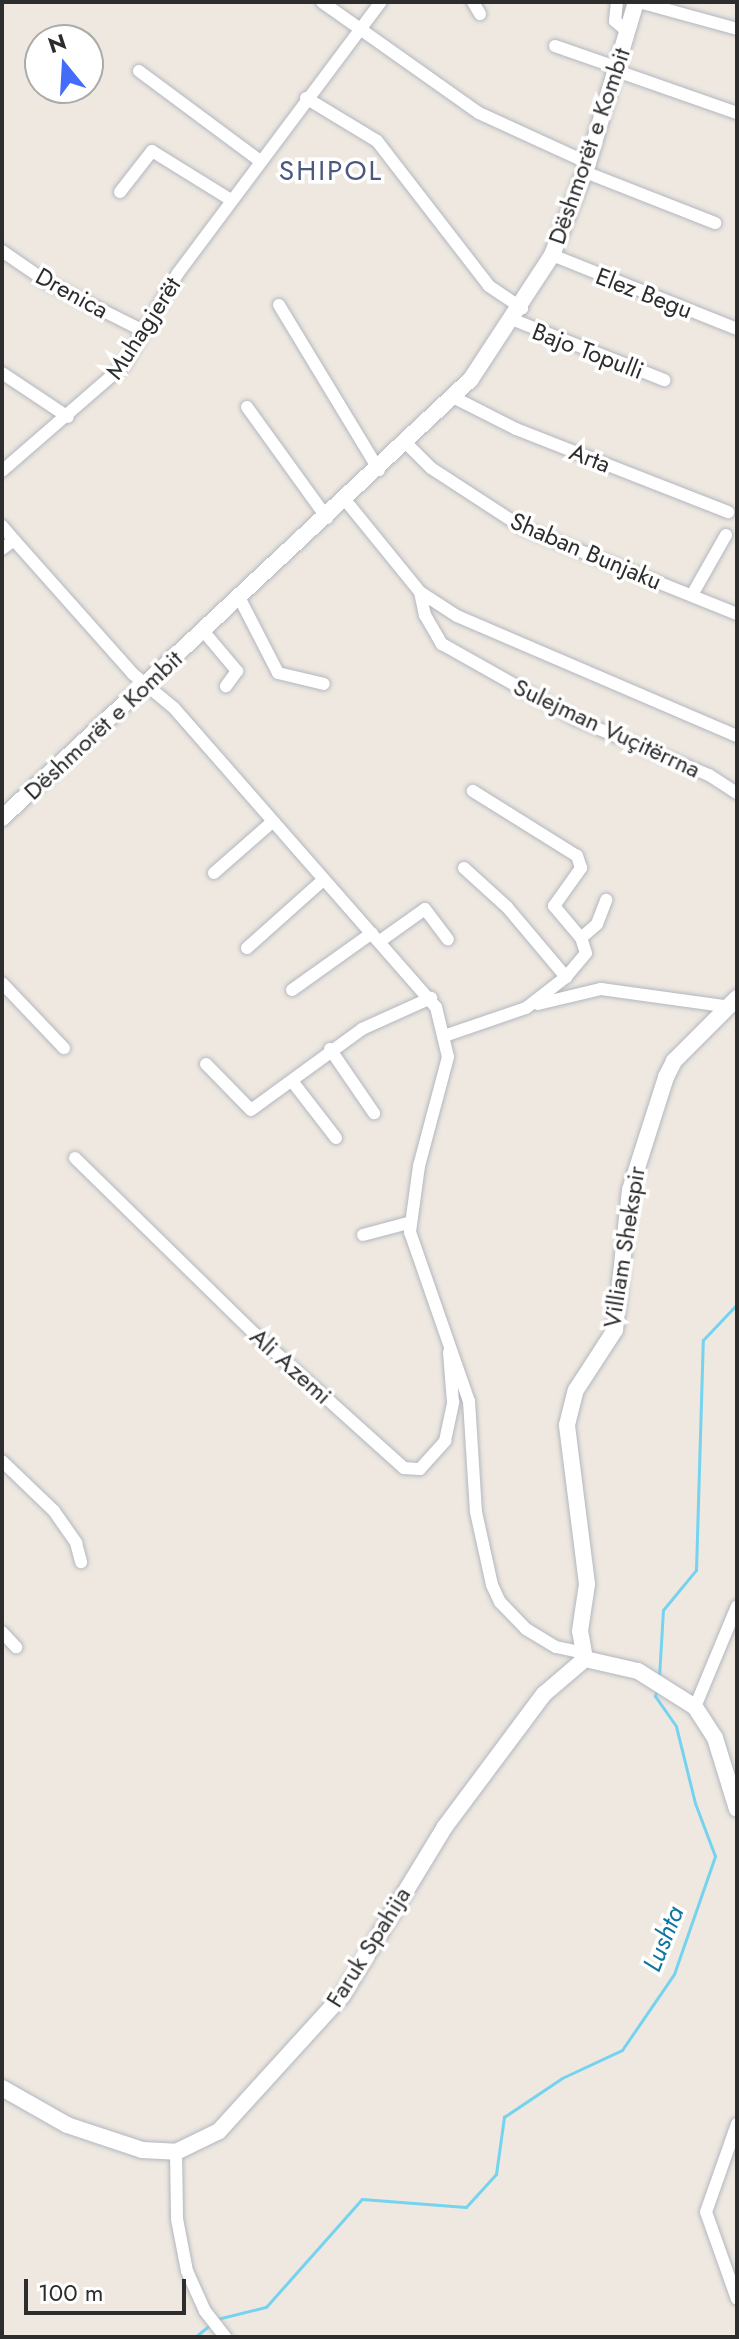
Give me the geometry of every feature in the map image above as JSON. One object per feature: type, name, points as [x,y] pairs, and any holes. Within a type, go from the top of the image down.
[{"type":"street","points":[[322,2],[479,113],[586,168],[715,223]]},
{"type":"street","name":"Muhagjerët","points":[[2,471],[68,417],[124,365],[259,160],[381,2]]},
{"type":"street","points":[[473,2],[480,14]]},
{"type":"street","points":[[617,2],[615,21],[627,31]]},
{"type":"street","points":[[638,2],[737,29]]},
{"type":"street","name":"Dëshmorët e Kombit","points":[[2,818],[149,685],[455,398],[518,314],[552,255],[586,168],[638,2]]},
{"type":"street","points":[[555,46],[737,113]]},
{"type":"street","points":[[139,71],[259,160]]},
{"type":"street","name":"Bajo Topulli","points":[[306,98],[377,141],[489,286],[518,314],[664,380]]},
{"type":"street","points":[[120,192],[152,151],[231,200]]},
{"type":"street","name":"Drenica","points":[[2,251],[50,284],[144,331]]},
{"type":"street","name":"Elez Begu","points":[[552,255],[737,329]]},
{"type":"street","points":[[279,305],[379,470]]},
{"type":"street","points":[[2,373],[68,417]]},
{"type":"street","name":"Arta","points":[[455,398],[516,429],[728,512]]},
{"type":"street","points":[[247,407],[327,518]]},
{"type":"street","name":"Shaban Bunjaku","points":[[407,444],[452,483],[523,528],[737,614]]},
{"type":"street","name":"Sulejman Vuçitërrna","points":[[346,501],[420,592],[529,650],[737,736]]},
{"type":"street","points":[[2,526],[431,998],[447,1035],[445,1076],[408,1223],[469,1401],[476,1512],[492,1585],[500,1602],[526,1629],[556,1647],[646,1675],[695,1708],[724,1761],[737,1809]]},
{"type":"street","name":"Shaban Bunjaku","points":[[692,595],[726,535]]},
{"type":"street","points":[[2,549],[14,540]]},
{"type":"street","name":"Sulejman Vuçitërrna","points":[[420,592],[425,615],[442,644],[575,719],[709,775],[737,793]]},
{"type":"street","points":[[240,599],[278,673],[324,684]]},
{"type":"street","name":"Dëshmorët e Kombit","points":[[205,633],[237,671],[226,686]]},
{"type":"street","points":[[473,791],[577,856],[581,868],[554,906],[581,938],[586,953],[566,977],[534,1003]]},
{"type":"street","points":[[214,873],[272,822]]},
{"type":"street","points":[[464,868],[507,907],[566,977]]},
{"type":"street","points":[[247,948],[322,881]]},
{"type":"street","points":[[581,938],[597,924],[606,900]]},
{"type":"street","points":[[292,990],[425,909],[448,939]]},
{"type":"street","points":[[2,983],[64,1048]]},
{"type":"street","points":[[447,1035],[534,1003],[601,989],[734,1003]]},
{"type":"street","points":[[206,1064],[251,1110],[330,1049],[380,1019],[431,998]]},
{"type":"street","name":"Villiam Shekspir","points":[[583,1655],[587,1584],[567,1425],[576,1390],[615,1330],[630,1190],[666,1077],[674,1061],[734,1003]]},
{"type":"street","points":[[330,1049],[374,1113]]},
{"type":"street","points":[[292,1081],[336,1138]]},
{"type":"street","name":"Ali Azemi","points":[[75,1158],[265,1344],[404,1468],[420,1469],[445,1441],[453,1402],[451,1350]]},
{"type":"street","points":[[363,1235],[408,1223]]},
{"type":"street","points":[[2,1461],[54,1511],[76,1543],[81,1562]]},
{"type":"street","points":[[695,1708],[737,1606]]},
{"type":"street","points":[[2,1632],[16,1647]]},
{"type":"street","name":"Faruk Spahija","points":[[176,2152],[219,2131],[333,2006],[461,1804],[544,1694],[583,1655]]},
{"type":"street","points":[[2,2088],[82,2130],[142,2150],[176,2152],[182,2248],[205,2311],[223,2333]]},
{"type":"street","points":[[737,2124],[706,2212],[737,2299]]},
{"type":"waterway","name":"Lushta","points":[[659,1677],[663,1610],[696,1570],[703,1340],[737,1304]]},
{"type":"waterway","name":"Lushta","points":[[217,2319],[266,2307],[362,2199],[466,2207],[496,2174],[504,2117],[562,2078],[622,2050],[674,1974],[715,1856],[695,1803],[676,1726],[655,1696],[657,1688]]},
{"type":"waterway","name":"Lushta","points":[[195,2337],[211,2324]]},
{"type":"district","name":"SHIPOL","points":[[331,171]]}]
